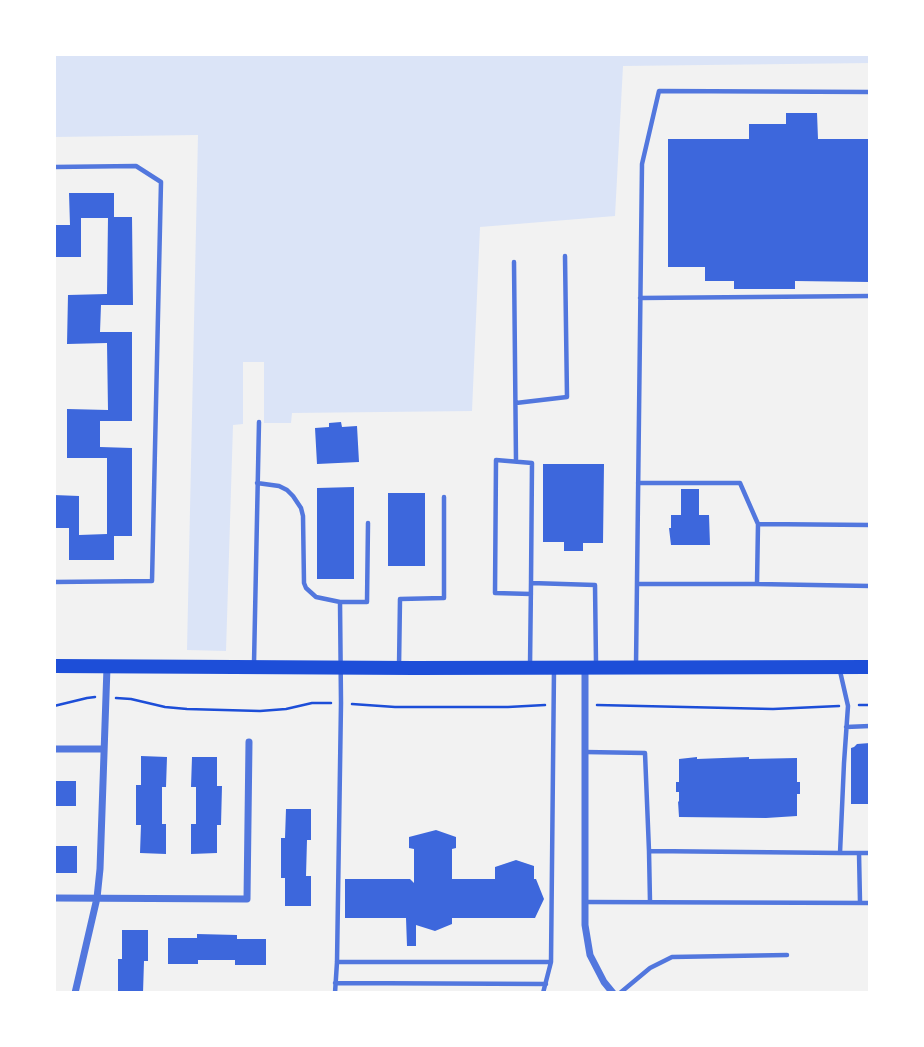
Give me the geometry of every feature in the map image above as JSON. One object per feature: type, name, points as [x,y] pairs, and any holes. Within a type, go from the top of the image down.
[{"type":"main road","points":[[54,666],[870,667]]},
{"type":"street","points":[[75,993],[97,898],[100,869],[107,667]]},
{"type":"street","points":[[590,668],[585,752],[584,925],[590,955],[613,993]]},
{"type":"street","points":[[54,898],[247,899],[249,742]]},
{"type":"street","points":[[54,749],[104,749]]},
{"type":"lane","points":[[636,668],[642,164],[659,91],[870,92]]},
{"type":"lane","points":[[54,167],[136,166],[161,182],[152,581],[54,582]]},
{"type":"lane","points":[[516,403],[568,397],[565,256]]},
{"type":"lane","points":[[514,262],[516,461]]},
{"type":"lane","points":[[640,298],[870,296]]},
{"type":"lane","points":[[254,668],[259,422]]},
{"type":"lane","points":[[530,668],[531,594],[532,463],[496,460],[495,593],[531,594]]},
{"type":"lane","points":[[257,483],[287,490],[301,508],[304,578],[306,588],[316,597],[340,602],[367,602],[368,523]]},
{"type":"lane","points":[[638,483],[740,483],[758,524],[757,584]]},
{"type":"lane","points":[[399,668],[400,599],[444,598],[444,498]]},
{"type":"lane","points":[[758,524],[870,525]]},
{"type":"lane","points":[[531,583],[595,585],[590,668]]},
{"type":"lane","points":[[637,584],[870,586]]},
{"type":"lane","points":[[335,993],[340,602]]},
{"type":"lane","points":[[839,667],[848,706],[840,853]]},
{"type":"lane","points":[[543,993],[551,962],[554,668]]},
{"type":"lane","points":[[845,727],[870,726]]},
{"type":"lane","points":[[585,752],[645,753],[650,902]]},
{"type":"lane","points":[[649,850],[870,853]]},
{"type":"lane","points":[[859,853],[860,902]]},
{"type":"lane","points":[[584,902],[870,902]]},
{"type":"lane","points":[[620,993],[650,968],[672,957],[786,955]]},
{"type":"lane","points":[[337,962],[551,962]]},
{"type":"lane","points":[[335,982],[546,984]]},
{"type":"path","points":[[54,706],[97,697]]},
{"type":"path","points":[[124,698],[165,707],[260,711],[320,702],[330,703]]},
{"type":"path","points":[[351,704],[417,707],[542,705]]},
{"type":"path","points":[[604,705],[773,709],[839,706]]},
{"type":"path","points":[[856,705],[870,705]]},
{"type":"shaded area","points":[[54,54],[870,54],[870,63],[623,66],[615,216],[480,227],[472,411],[292,413],[291,423],[264,423],[264,362],[243,362],[243,424],[233,425],[226,651],[187,650],[198,135],[54,137]]},
{"type":"building","points":[[786,113],[817,113],[818,139],[870,139],[870,282],[795,281],[795,289],[734,289],[734,281],[705,281],[705,267],[668,267],[668,139],[749,139],[749,124],[786,124]]},
{"type":"building","points":[[69,193],[114,193],[114,217],[132,217],[133,305],[101,305],[100,332],[132,332],[132,421],[100,421],[100,447],[132,448],[132,536],[114,536],[114,560],[69,560],[69,528],[54,528],[54,495],[79,496],[79,535],[107,534],[107,458],[67,458],[67,409],[108,410],[107,343],[67,344],[68,295],[107,294],[108,218],[81,218],[81,257],[54,257],[54,225],[70,225]]},
{"type":"building","points":[[341,422],[342,427],[357,426],[359,462],[317,464],[315,428],[329,427],[329,423]]},
{"type":"building","points":[[543,464],[604,464],[603,543],[583,543],[583,551],[564,551],[564,542],[543,542]]},
{"type":"building","points":[[354,487],[354,579],[317,579],[317,488]]},
{"type":"building","points":[[681,489],[699,489],[699,515],[709,515],[710,545],[671,545],[671,515],[681,515]]},
{"type":"building","points":[[388,493],[425,493],[425,566],[388,566]]},
{"type":"building","points":[[870,743],[870,804],[851,804],[851,748],[857,744]]},
{"type":"building","points":[[141,756],[167,757],[166,787],[162,787],[162,824],[166,824],[166,854],[140,853],[141,825],[136,825],[136,785],[141,785]]},
{"type":"building","points":[[192,757],[217,757],[217,786],[222,786],[217,853],[191,854],[191,824],[196,824],[196,787],[191,787]]},
{"type":"building","points":[[797,758],[800,794],[797,794],[797,816],[679,817],[679,792],[676,792],[676,782],[679,782],[679,759]]},
{"type":"building","points":[[54,781],[76,781],[76,806],[54,806]]},
{"type":"building","points":[[286,809],[311,809],[311,840],[307,840],[306,876],[311,876],[311,906],[285,906],[285,878],[281,878],[281,838],[285,838]]},
{"type":"building","points":[[436,830],[456,837],[456,848],[452,849],[452,879],[495,879],[495,867],[516,860],[534,866],[534,879],[544,899],[535,918],[452,918],[452,924],[435,931],[416,925],[416,946],[407,946],[406,918],[345,918],[345,879],[410,879],[414,883],[414,849],[409,848],[409,837]]},
{"type":"building","points":[[54,846],[77,846],[77,873],[54,873]]},
{"type":"building","points":[[122,930],[148,930],[148,961],[144,961],[143,993],[118,993],[118,959],[122,959]]},
{"type":"building","points":[[197,934],[266,939],[266,965],[235,965],[235,960],[198,960],[198,964],[168,964],[168,938],[197,938]]}]
